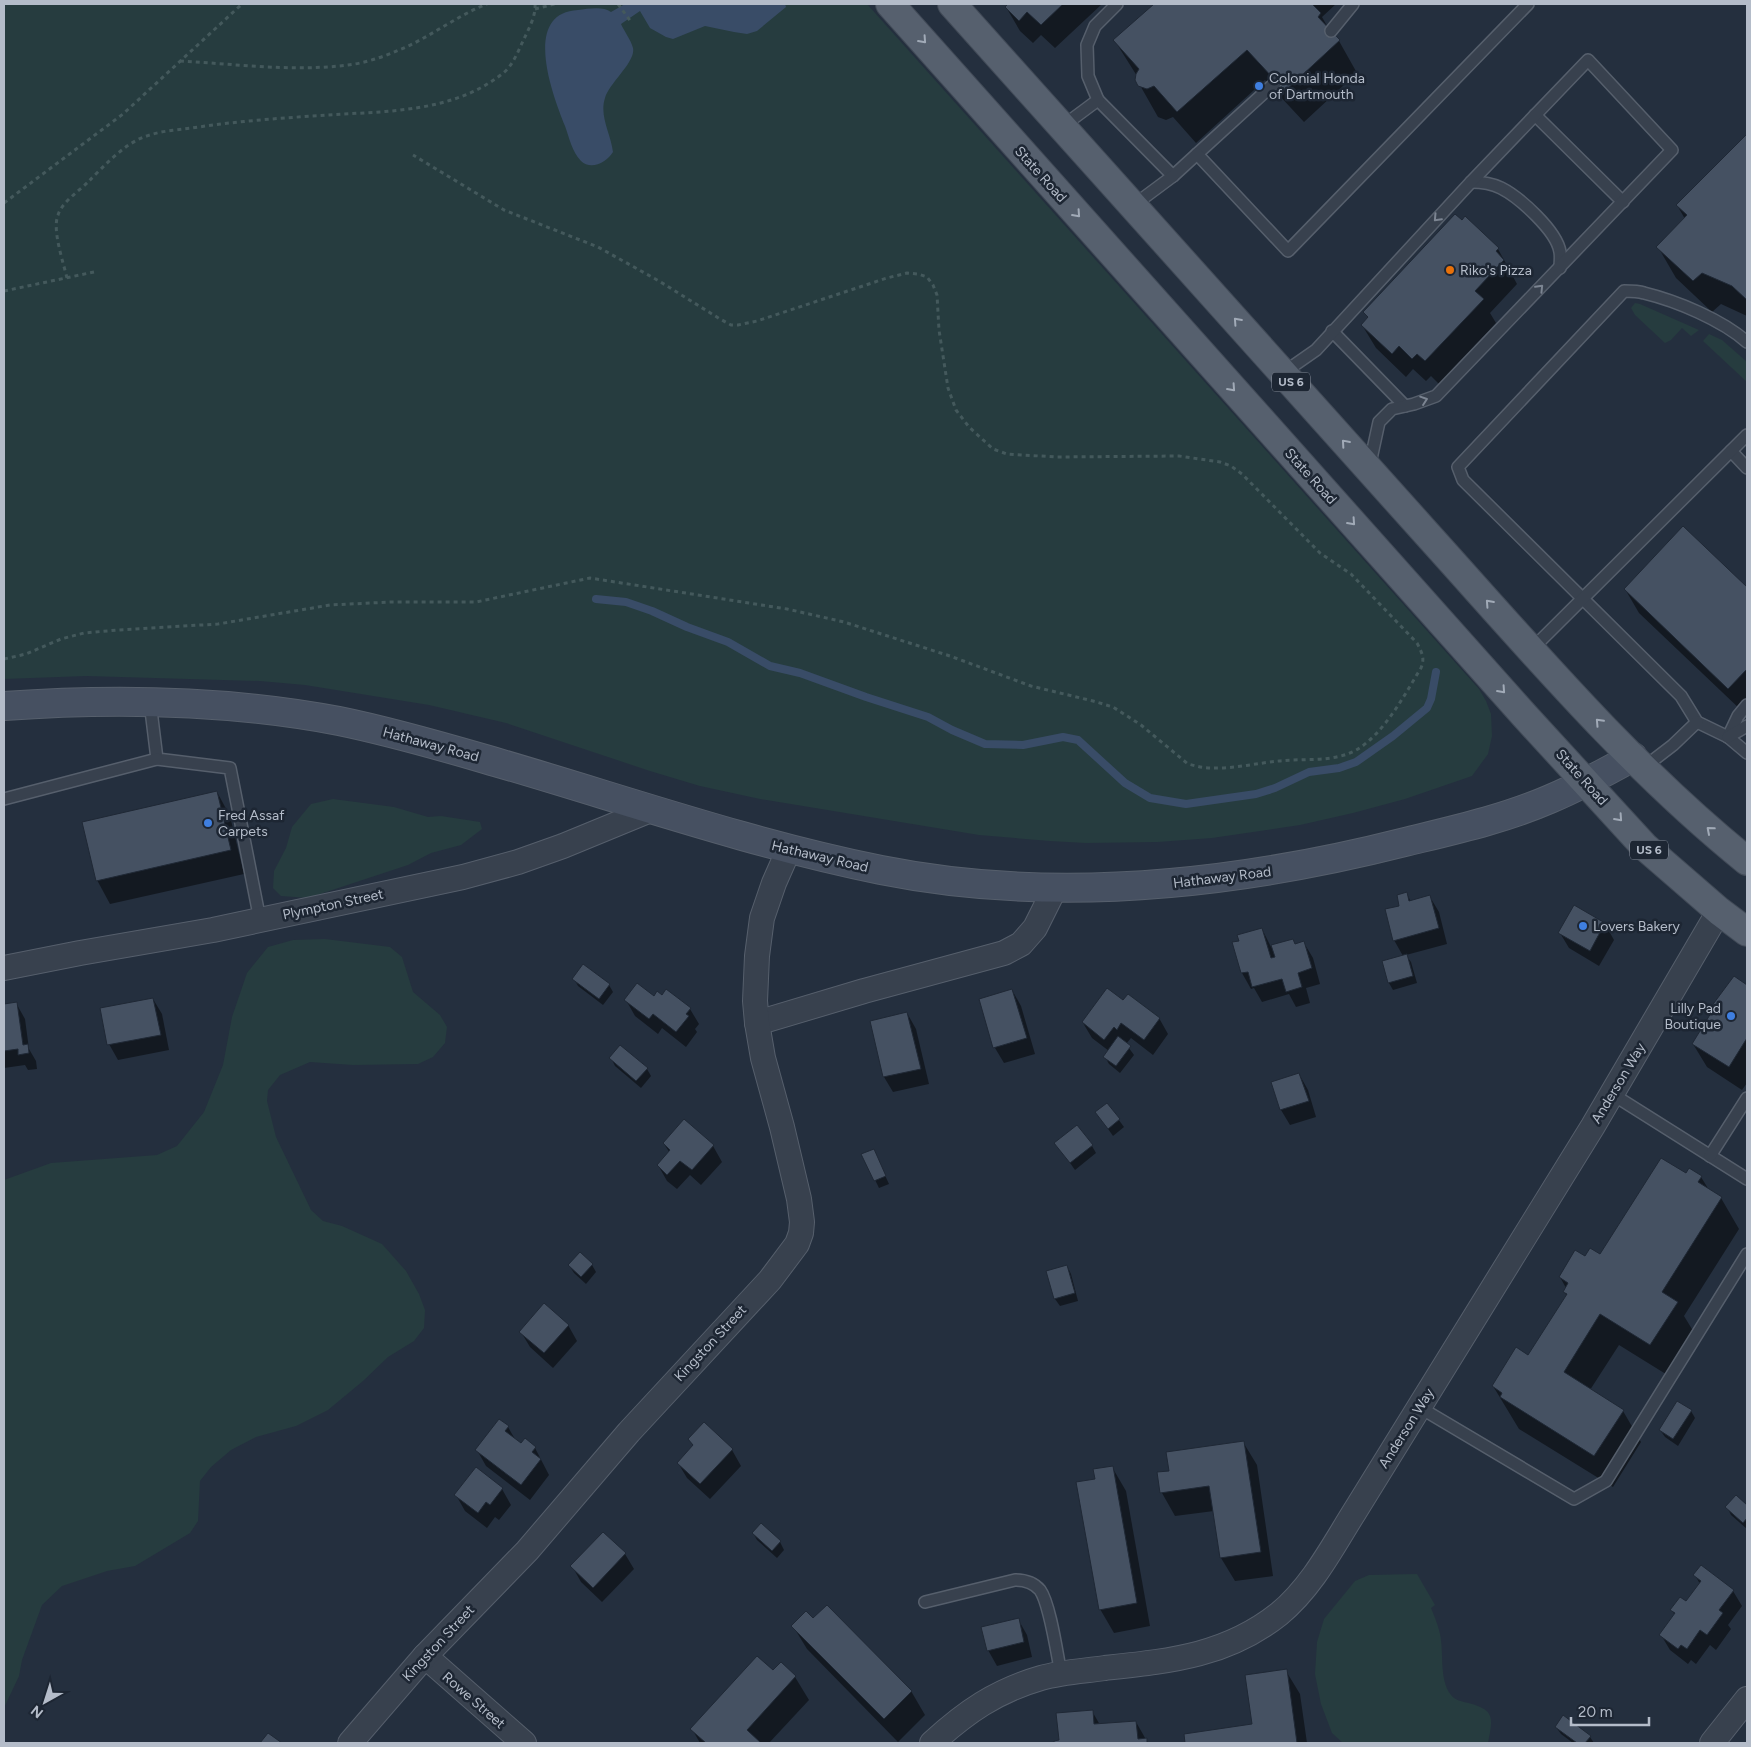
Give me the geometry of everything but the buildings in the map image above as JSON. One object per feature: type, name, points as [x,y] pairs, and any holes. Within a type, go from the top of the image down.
[{"type":"main road","name":"State Road","points":[[890,4],[1644,846],[1747,932]]},
{"type":"main road","name":"US 6","points":[[952,4],[1532,650],[1638,763],[1681,804],[1747,861]]},
{"type":"main road","name":"Hathaway Road","points":[[4,706],[58,703],[150,702],[275,712],[338,721],[445,748],[789,849],[885,871],[974,883],[1056,888],[1146,886],[1191,882],[1235,877],[1326,861],[1494,819],[1549,800],[1586,782],[1638,763]]},
{"type":"street","name":"Plympton Street","points":[[4,968],[260,920],[463,877],[518,862],[653,810]]},
{"type":"street","name":"Kingston Street","points":[[350,1743],[425,1656],[533,1544],[636,1426],[770,1280],[797,1244],[802,1222],[794,1175],[763,1058],[757,1023],[756,978],[762,918],[767,900],[789,849]]},
{"type":"street","points":[[757,1023],[1004,953],[1021,944],[1035,928],[1056,888]]},
{"type":"street","name":"Anderson Way","points":[[932,1743],[978,1705],[1020,1685],[1061,1674],[1181,1659],[1221,1648],[1261,1627],[1298,1596],[1311,1579],[1419,1407],[1612,1094],[1719,910]]},
{"type":"street","name":"Rowe Street","points":[[425,1656],[524,1743]]},
{"type":"street","points":[[1712,1743],[1747,1700]]},
{"type":"lane","points":[[1117,4],[1095,26],[1087,45],[1088,76],[1098,100],[1172,176]]},
{"type":"lane","points":[[1331,31],[1353,4]]},
{"type":"lane","points":[[1197,154],[1288,251],[1528,4]]},
{"type":"lane","points":[[1283,373],[1316,350],[1471,182],[1588,60],[1672,150],[1436,396],[1406,406],[1392,408],[1379,422],[1369,470]]},
{"type":"lane","points":[[1134,205],[1172,176],[1276,82]]},
{"type":"lane","points":[[1063,126],[1098,100]]},
{"type":"lane","points":[[1535,115],[1623,202]]},
{"type":"lane","points":[[1471,182],[1487,182],[1502,188],[1537,218],[1553,235],[1560,252],[1560,268]]},
{"type":"lane","points":[[1747,342],[1720,322],[1643,292],[1624,291],[1458,467],[1463,480],[1681,696],[1697,722],[1728,737],[1747,753]]},
{"type":"lane","points":[[1332,331],[1406,406]]},
{"type":"lane","points":[[1532,650],[1747,435]]},
{"type":"lane","points":[[1731,451],[1747,468]]},
{"type":"lane","points":[[150,702],[157,759]]},
{"type":"lane","points":[[1728,737],[1738,716],[1747,705]]},
{"type":"lane","points":[[1638,763],[1673,745],[1697,722]]},
{"type":"lane","points":[[1728,737],[1747,726]]},
{"type":"lane","points":[[4,799],[157,759],[230,768],[260,920]]},
{"type":"lane","points":[[1612,1094],[1747,1179]]},
{"type":"lane","points":[[1710,1156],[1747,1098]]},
{"type":"lane","points":[[1419,1407],[1574,1499],[1606,1481],[1747,1254]]},
{"type":"lane","points":[[925,1602],[1016,1580],[1025,1580],[1038,1588],[1045,1600],[1061,1674]]},
{"type":"path","points":[[4,203],[123,114],[242,4]]},
{"type":"path","points":[[180,61],[299,68],[348,65],[369,61],[400,50],[461,16],[487,4]]},
{"type":"path","points":[[67,278],[57,239],[57,216],[62,207],[92,177],[129,144],[155,134],[212,125],[330,115],[383,113],[428,106],[455,99],[480,88],[504,73],[529,29],[535,4]]},
{"type":"path","points":[[535,9],[555,4]]},
{"type":"path","points":[[618,4],[630,21]]},
{"type":"path","points":[[4,659],[26,654],[61,639],[84,633],[218,624],[330,605],[391,602],[476,602],[590,578],[787,609],[844,622],[950,656],[1024,684],[1113,707],[1141,725],[1188,764],[1212,769],[1294,759],[1327,758],[1347,754],[1359,748],[1382,727],[1421,668],[1424,660],[1417,643],[1352,574],[1320,553],[1242,474],[1230,466],[1220,462],[1179,456],[1056,457],[1007,454],[993,449],[970,427],[956,410],[948,388],[938,330],[937,295],[927,278],[918,274],[907,273],[757,320],[731,325],[659,281],[598,247],[504,210],[413,155]]},
{"type":"path","points":[[4,292],[94,272]]},
{"type":"green space","points":[[4,4],[867,4],[1479,689],[1491,714],[1492,736],[1488,754],[1472,776],[1405,799],[1300,825],[1212,838],[1158,842],[1086,843],[979,835],[760,799],[700,786],[506,723],[429,705],[305,685],[260,681],[86,676],[4,679]]},
{"type":"green space","points":[[1635,303],[1699,330],[1691,336],[1682,328],[1671,340],[1665,343],[1635,315],[1631,308]]},
{"type":"green space","points":[[1709,334],[1722,340],[1747,362],[1747,382],[1703,341]]},
{"type":"green space","points":[[333,799],[394,807],[428,817],[441,816],[480,822],[482,829],[461,845],[431,853],[408,865],[308,898],[281,896],[273,888],[274,871],[286,848],[292,827],[311,804]]},
{"type":"green space","points":[[325,939],[390,947],[402,957],[413,992],[440,1015],[447,1027],[445,1043],[433,1057],[418,1064],[353,1065],[310,1062],[280,1075],[268,1090],[267,1101],[276,1137],[311,1210],[323,1221],[342,1226],[382,1244],[406,1271],[419,1294],[425,1310],[424,1328],[414,1341],[388,1357],[328,1410],[296,1426],[256,1437],[231,1450],[211,1467],[200,1481],[198,1521],[190,1533],[135,1566],[107,1571],[62,1586],[42,1605],[22,1660],[19,1676],[4,1708],[4,1180],[51,1163],[157,1155],[177,1146],[204,1112],[223,1065],[232,1017],[247,973],[268,947],[293,940]]},
{"type":"green space","points":[[1417,1574],[1435,1605],[1431,1608],[1441,1638],[1443,1672],[1447,1688],[1455,1699],[1481,1707],[1490,1715],[1491,1726],[1488,1743],[1343,1743],[1332,1733],[1321,1704],[1315,1674],[1317,1642],[1324,1619],[1355,1581],[1369,1575]]},
{"type":"water","points":[[625,4],[785,4],[786,7],[757,31],[747,34],[705,26],[673,39],[650,28],[640,11],[621,24],[632,45],[633,54],[627,66],[607,92],[605,98],[603,112],[613,152],[603,162],[589,165],[581,161],[575,153],[554,96],[546,58],[546,40],[550,25],[561,15],[595,8],[611,12]]},
{"type":"waterway","points":[[596,599],[626,602],[652,611],[687,627],[728,642],[770,666],[800,673],[928,717],[985,744],[1023,745],[1063,737],[1078,740],[1125,783],[1150,798],[1186,804],[1256,794],[1275,788],[1309,772],[1339,768],[1356,762],[1393,736],[1427,708],[1431,699],[1436,672]]},
{"type":"place","name":"Colonial Honda of Dartmouth","points":[[1259,86]]},
{"type":"place","name":"Riko's Pizza","points":[[1450,270]]},
{"type":"place","name":"Fred Assaf Carpets","points":[[208,823]]},
{"type":"place","name":"Lovers Bakery","points":[[1583,926]]},
{"type":"place","name":"Lilly Pad Boutique","points":[[1731,1016]]}]
